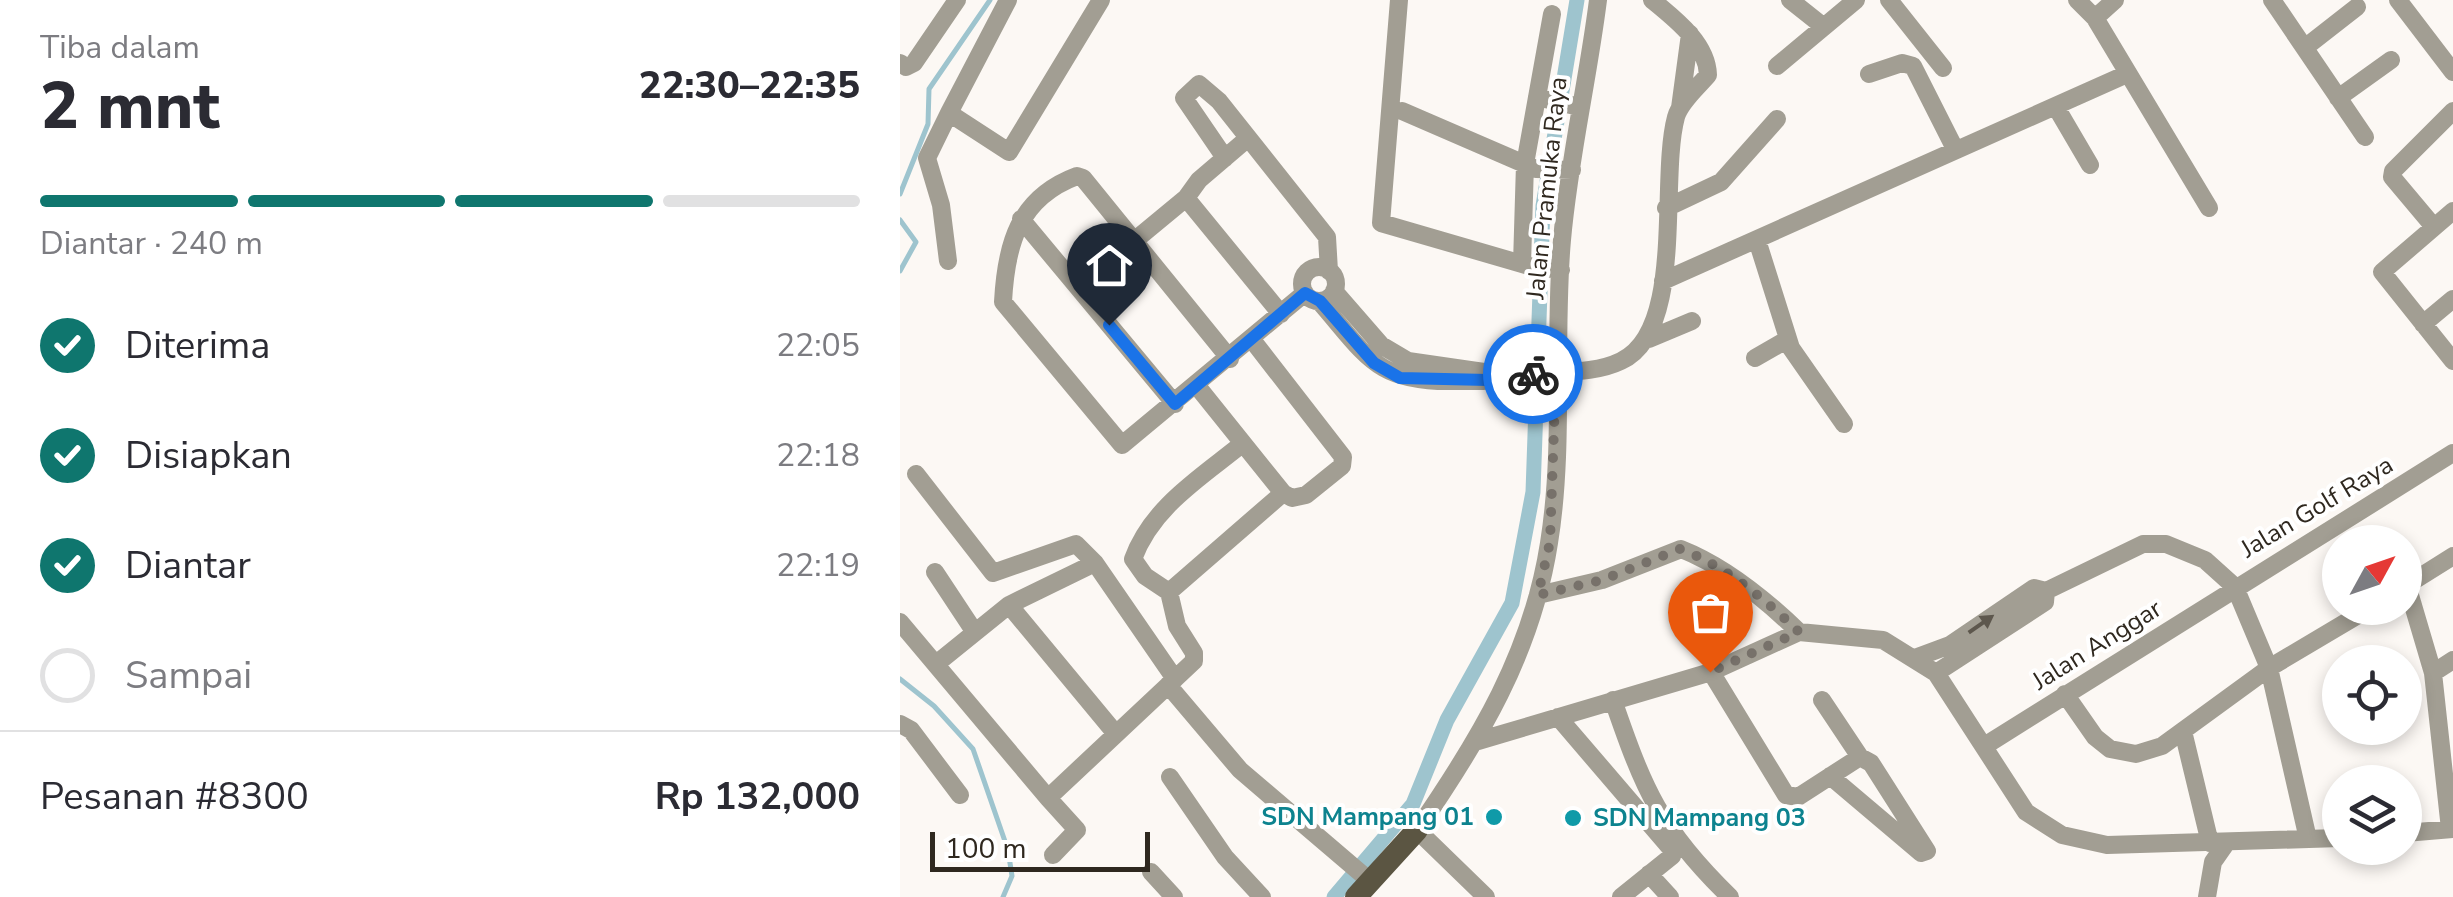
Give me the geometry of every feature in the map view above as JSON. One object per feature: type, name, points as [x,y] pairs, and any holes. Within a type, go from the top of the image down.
[{"type":"main road","points":[[1363,884],[1416,830]]},
{"type":"street","points":[[900,64],[914,64],[957,0]]},
{"type":"street","points":[[948,261],[942,205],[928,158],[1008,0]]},
{"type":"street","points":[[949,113],[1012,152],[1101,0]]},
{"type":"street","points":[[1399,0],[1379,208],[1381,222],[1388,228],[1526,265],[1555,269]]},
{"type":"street","name":"Jalan Pramuka Raya","points":[[1416,830],[1478,741],[1518,658],[1550,542],[1534,374],[1555,269],[1567,170],[1558,102],[1598,0]]},
{"type":"street","points":[[1649,339],[1663,281],[1666,208],[1680,108],[1708,75],[1702,50],[1652,0]]},
{"type":"street","points":[[1790,0],[1824,27]]},
{"type":"street","points":[[1777,66],[1856,0]]},
{"type":"street","points":[[1889,0],[1942,68]]},
{"type":"street","points":[[2077,0],[2096,18],[2209,208]]},
{"type":"street","points":[[2096,18],[2115,0]]},
{"type":"street","points":[[2272,0],[2365,137]]},
{"type":"street","points":[[2398,0],[2453,72]]},
{"type":"street","points":[[2306,46],[2357,7]]},
{"type":"street","points":[[1526,265],[1530,166],[1558,102],[1552,14]]},
{"type":"street","points":[[2338,98],[2391,60]]},
{"type":"street","points":[[1869,74],[1902,63],[1914,66],[1955,150]]},
{"type":"street","points":[[1663,281],[2127,74]]},
{"type":"street","points":[[1225,158],[1184,98],[1199,84],[1327,236],[1329,270],[1335,280],[1319,295],[1281,314],[1252,340],[1230,359],[1198,386],[1122,444],[1004,302],[1006,252],[1021,219],[1062,182],[1078,176],[1230,359]]},
{"type":"street","points":[[2056,107],[2090,165]]},
{"type":"street","points":[[1402,111],[1530,166],[1567,170]]},
{"type":"street","points":[[2434,227],[2392,177],[2393,171],[2453,111]]},
{"type":"street","points":[[1666,208],[1721,182],[1777,120]]},
{"type":"street","points":[[1134,241],[1247,139]]},
{"type":"street","points":[[1186,198],[1281,314]]},
{"type":"street","points":[[2453,211],[2382,272],[2453,361]]},
{"type":"street","points":[[1021,219],[1175,404]]},
{"type":"street","points":[[1757,240],[1788,339],[1844,424]]},
{"type":"street","points":[[1329,270],[1318,267],[1307,272],[1302,282],[1381,345],[1404,369],[1534,374],[1606,368],[1624,360],[1649,339],[1692,320]]},
{"type":"street","points":[[2423,324],[2453,298]]},
{"type":"street","points":[[1755,358],[1788,339]]},
{"type":"street","points":[[1198,386],[1283,493],[1292,498],[1306,495],[1342,466],[1342,457],[1252,340]]},
{"type":"street","points":[[1048,798],[1194,661],[1194,653],[1177,626],[1169,592],[1146,576],[1134,560],[1142,534],[1158,514],[1242,444]]},
{"type":"street","name":"Jalan Golf Raya","points":[[1915,658],[1950,645],[2034,588],[2046,591],[2143,544],[2166,544],[2205,560],[2235,586],[2453,453]]},
{"type":"street","points":[[916,474],[994,573],[1076,544],[1095,563],[1172,682],[1240,770],[1363,884]]},
{"type":"street","points":[[1169,592],[1283,493]]},
{"type":"street","points":[[1538,595],[1602,580],[1680,549],[1699,556],[1772,606],[1799,632]]},
{"type":"street","points":[[2422,576],[2453,556]]},
{"type":"street","points":[[936,664],[1009,605],[1095,563]]},
{"type":"street","points":[[935,572],[974,630]]},
{"type":"street","points":[[2235,586],[2268,668],[2308,839]]},
{"type":"street","name":"Jalan Anggar","points":[[1986,745],[2235,586]]},
{"type":"street","name":"Jalan Golf Raya","points":[[1936,674],[2044,602],[2046,591]]},
{"type":"street","points":[[1009,605],[1116,734]]},
{"type":"street","points":[[900,622],[1077,830],[1053,855]]},
{"type":"street","points":[[2065,694],[2094,737],[2110,749],[2136,754],[2162,746],[2268,668],[2341,625]]},
{"type":"street","points":[[2418,625],[2433,673],[2452,829],[2422,831]]},
{"type":"street","points":[[1478,741],[1710,672],[1799,632],[1883,640],[1936,674],[1986,745],[2026,812],[2062,835],[2107,845],[2322,839]]},
{"type":"street","points":[[2433,673],[2453,660]]},
{"type":"street","points":[[1710,672],[1786,795],[1798,797],[1860,757]]},
{"type":"street","points":[[1613,700],[1653,807],[1697,864],[1730,897]]},
{"type":"street","points":[[1822,700],[1927,846],[1925,853],[1830,776]]},
{"type":"street","points":[[1558,717],[1670,846],[1672,856],[1621,897]]},
{"type":"street","points":[[900,724],[911,730],[960,796]]},
{"type":"street","points":[[2183,731],[2218,843],[2207,897]]},
{"type":"street","points":[[1170,777],[1225,857],[1262,897]]},
{"type":"street","points":[[1416,830],[1486,897]]},
{"type":"street","points":[[1152,872],[1174,897]]},
{"type":"street","points":[[1649,874],[1670,897]]},
{"type":"waterway","points":[[900,194],[928,124],[929,89],[990,0]]},
{"type":"waterway","points":[[1334,897],[1413,804],[1447,720],[1512,603],[1533,492],[1543,206],[1577,0]]},
{"type":"waterway","points":[[900,220],[916,242],[900,271]]},
{"type":"waterway","points":[[900,679],[934,706],[973,749],[1008,850],[1012,876],[1003,897]]},
{"type":"way so far","points":[[1533,374],[1556,373],[1550,542],[1538,595],[1602,580],[1680,549],[1699,556],[1772,606],[1799,632],[1710,672]]},
{"type":"place","name":"SDN Mampang 01","points":[[1494,817]]},
{"type":"place","name":"SDN Mampang 03","points":[[1573,818]]},
{"type":"route","points":[[1109,325],[1175,404],[1305,293],[1320,301],[1374,363],[1400,378],[1422,382],[1502,380],[1533,374]]}]
